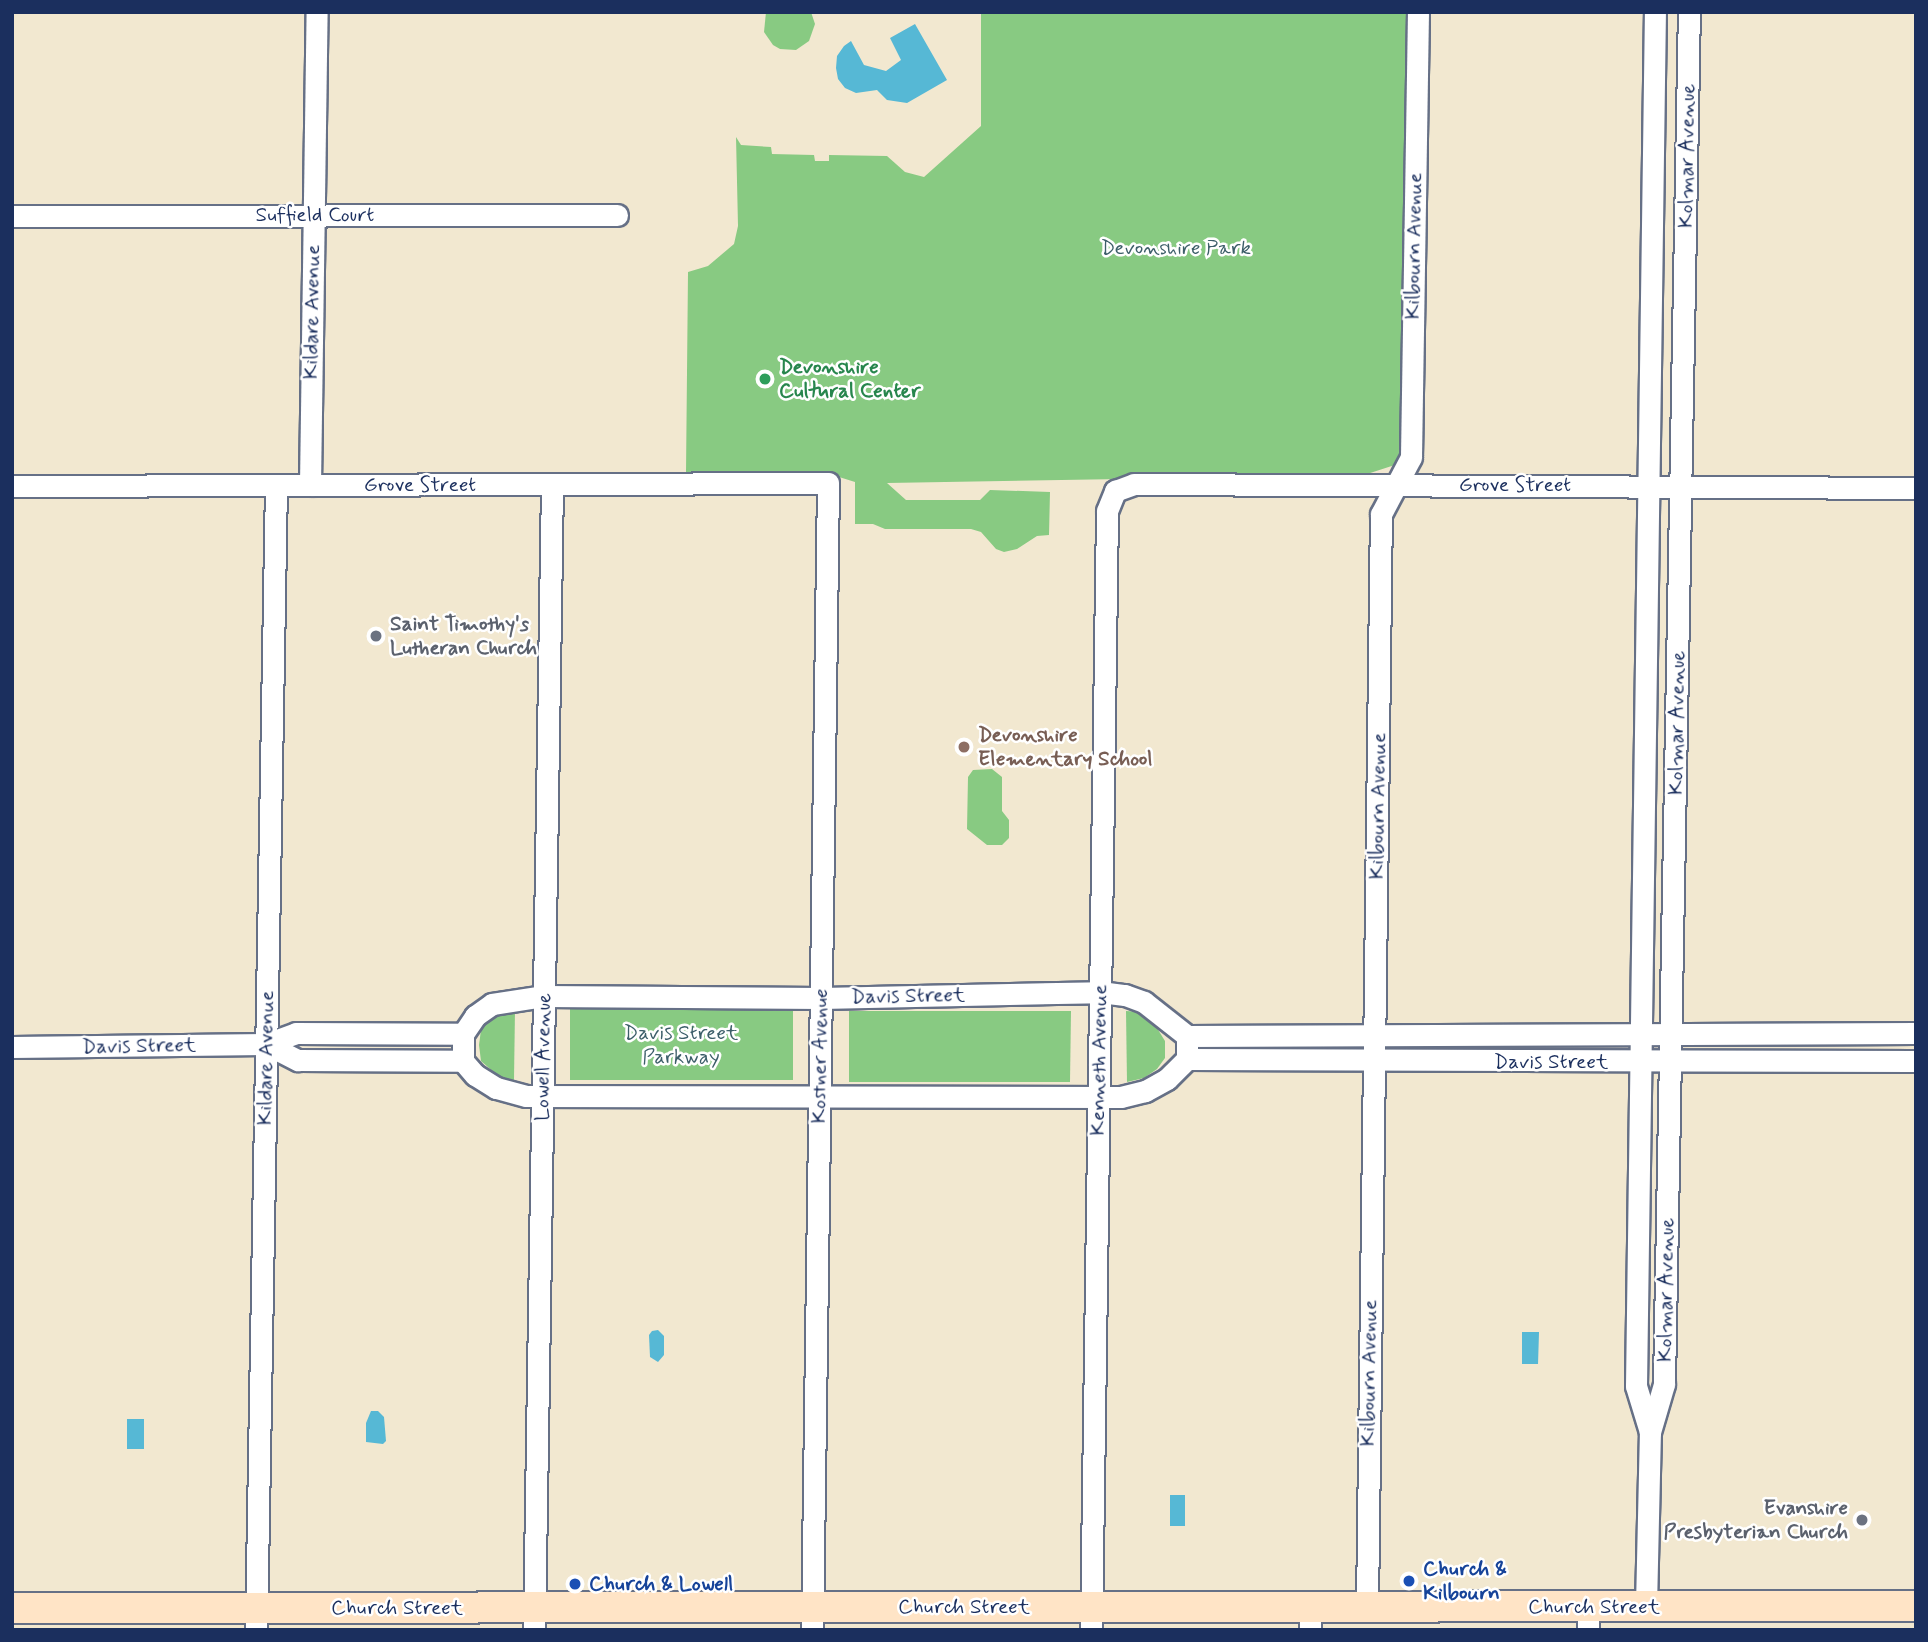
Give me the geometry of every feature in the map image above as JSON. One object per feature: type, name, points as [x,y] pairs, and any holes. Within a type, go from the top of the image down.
[{"type":"street","name":"Kildare Avenue","points":[[310,485],[317,12]]},
{"type":"street","name":"Kilbourn Avenue","points":[[1367,1607],[1381,514],[1411,457],[1418,12]]},
{"type":"street","name":"Kolmar Avenue","points":[[1650,1432],[1636,1385],[1655,12]]},
{"type":"street","name":"Kolmar Avenue","points":[[1646,1606],[1650,1432],[1664,1384],[1683,486],[1689,12]]},
{"type":"street","name":"Suffield Court","points":[[12,216],[617,215]]},
{"type":"street","name":"Grove Street","points":[[12,486],[828,483]]},
{"type":"street","name":"Kostner Avenue","points":[[812,1619],[828,483]]},
{"type":"street","name":"Lowell Avenue","points":[[535,1619],[552,484]]},
{"type":"street","name":"Grove Street","points":[[1115,491],[1134,484],[1916,488]]},
{"type":"street","name":"Kildare Avenue","points":[[257,1619],[276,485]]},
{"type":"street","name":"Kenneth Avenue","points":[[1091,1618],[1107,511],[1115,491]]},
{"type":"street","name":"Davis Street","points":[[12,1047],[266,1044],[296,1033],[463,1034],[475,1016],[492,1003],[544,996],[821,998],[1100,992],[1125,995],[1144,1002],[1187,1036],[1916,1033]]},
{"type":"street","points":[[463,1034],[463,1061],[475,1075],[496,1088],[519,1095],[542,1097],[1121,1097],[1145,1091],[1167,1079],[1187,1059],[1187,1036]]},
{"type":"street","name":"Davis Street","points":[[266,1044],[298,1060],[463,1061]]},
{"type":"street","name":"Davis Street","points":[[1187,1059],[1640,1063],[1916,1061]]},
{"type":"street","name":"Church Street","points":[[12,1608],[257,1619],[812,1619],[1310,1618],[1367,1607],[1588,1618],[1646,1606],[1916,1606]]},
{"type":"green space","points":[[766,12],[811,12],[815,24],[809,41],[796,50],[780,49],[773,45],[764,32]]},
{"type":"green space","name":"Devonshire Park","points":[[981,12],[1410,12],[1404,462],[1364,475],[887,483],[906,500],[980,500],[990,490],[1050,492],[1049,535],[1037,536],[1017,549],[1004,552],[996,549],[981,532],[971,529],[885,529],[873,524],[855,524],[855,482],[820,471],[686,472],[688,272],[708,266],[734,244],[738,226],[736,137],[741,145],[771,147],[772,154],[814,155],[815,161],[829,161],[829,155],[887,156],[905,172],[924,177],[981,126]]},
{"type":"green space","points":[[992,769],[1002,777],[1002,811],[1009,820],[1009,838],[1002,845],[987,845],[967,829],[968,777],[973,770]]},
{"type":"green space","name":"Davis Street Parkway","points":[[570,1009],[793,1010],[793,1080],[570,1080]]},
{"type":"green space","points":[[515,1010],[514,1080],[498,1076],[481,1061],[479,1045],[481,1030],[488,1020],[502,1011]]},
{"type":"green space","points":[[849,1011],[1071,1011],[1070,1082],[849,1082]]},
{"type":"green space","points":[[1126,1011],[1141,1012],[1152,1020],[1165,1041],[1165,1058],[1157,1069],[1144,1078],[1127,1082]]},
{"type":"water","points":[[915,24],[947,80],[907,103],[887,100],[877,90],[856,93],[845,88],[838,79],[836,68],[837,56],[844,46],[851,41],[864,65],[886,71],[901,60],[890,38]]},
{"type":"water","points":[[658,1330],[664,1336],[664,1355],[658,1362],[650,1357],[649,1335]]},
{"type":"water","points":[[1522,1332],[1539,1332],[1538,1364],[1522,1364]]},
{"type":"water","points":[[371,1411],[378,1411],[384,1417],[386,1441],[383,1444],[366,1442],[366,1423]]},
{"type":"water","points":[[127,1419],[144,1419],[144,1449],[127,1449]]},
{"type":"water","points":[[1170,1495],[1185,1495],[1185,1526],[1170,1526]]},
{"type":"place","name":"Devonshire Cultural Center","points":[[765,379]]},
{"type":"place","name":"Saint Timothy's Lutheran Church","points":[[376,636]]},
{"type":"place","name":"Devonshire Elementary School","points":[[964,747]]},
{"type":"place","name":"Evanshire Presbyterian Church","points":[[1862,1520]]},
{"type":"place","name":"Church & Kilbourn","points":[[1409,1581]]},
{"type":"place","name":"Church & Lowell","points":[[575,1584]]}]
